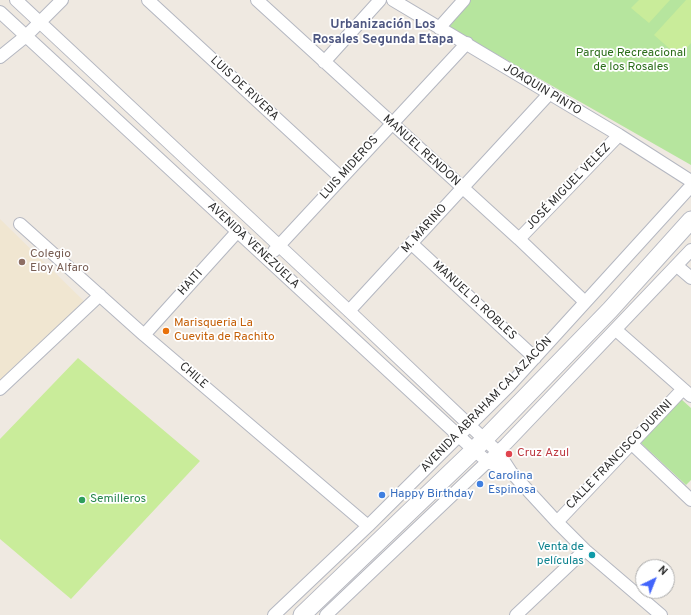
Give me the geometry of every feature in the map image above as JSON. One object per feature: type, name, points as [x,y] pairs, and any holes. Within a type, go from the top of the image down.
[{"type":"main road","name":"AVENIDA ABRAHAM CALAZACÓN","points":[[302,615],[479,445],[610,310],[691,220]]},
{"type":"street","name":"AVENIDA VENEZUELA","points":[[16,0],[470,426],[488,462],[511,472]]},
{"type":"street","points":[[0,57],[26,36],[62,0]]},
{"type":"street","name":"LUIS DE RIVERA","points":[[148,0],[341,178]]},
{"type":"street","name":"MANUEL RENDON","points":[[257,0],[461,188],[519,239],[584,301]]},
{"type":"street","points":[[324,62],[380,0]]},
{"type":"street","name":"JOAQUIN PINTO","points":[[393,0],[618,135],[691,181]]},
{"type":"street","points":[[439,28],[464,0]]},
{"type":"street","name":"AVENIDA VENEZUELA","points":[[0,12],[459,436],[498,452],[511,472],[557,522],[586,550],[661,615]]},
{"type":"street","name":"LUIS MIDEROS","points":[[267,259],[466,44]]},
{"type":"street","name":"M. MARINO","points":[[349,311],[549,94]]},
{"type":"street","name":"JOSÉ MIGUEL VELEZ","points":[[519,239],[618,135]]},
{"type":"street","name":"AVENIDA ABRAHAM CALAZACÓN","points":[[274,615],[470,426],[535,358],[584,301],[691,186]]},
{"type":"street","name":"CHILE","points":[[20,224],[144,335],[368,526]]},
{"type":"street","name":"HAITI","points":[[144,335],[237,232]]},
{"type":"street","name":"MANUEL D. ROBLES","points":[[412,244],[535,358]]},
{"type":"street","points":[[326,615],[498,452],[691,250]]},
{"type":"street","points":[[677,266],[691,278]]},
{"type":"street","points":[[0,389],[100,295]]},
{"type":"street","points":[[616,330],[687,393]]},
{"type":"street","name":"CALLE FRANCISCO DURINI","points":[[557,522],[632,444],[687,393]]},
{"type":"street","points":[[632,444],[689,494]]},
{"type":"street","points":[[516,615],[586,550]]},
{"type":"shaded area","name":"Colegio Eloy Alfaro","points":[[0,219],[87,304],[0,381]]},
{"type":"green space","name":"Parque Recreacional de los Rosales","points":[[470,0],[691,0],[691,165],[447,26]]},
{"type":"green space","points":[[639,0],[670,0],[649,23],[631,8]]},
{"type":"green space","points":[[686,0],[691,0],[691,43],[679,57],[654,35]]},
{"type":"green space","name":"Semilleros","points":[[78,358],[200,461],[71,599],[0,539],[0,439]]},
{"type":"green space","points":[[681,399],[691,408],[691,480],[686,485],[641,443]]},
{"type":"place","name":"Colegio Eloy Alfaro","points":[[22,262]]},
{"type":"place","name":"Marisqueria La Cuevita de Rachito","points":[[166,331]]},
{"type":"place","name":"Cruz Azul","points":[[509,454]]},
{"type":"place","name":"Carolina Espinosa","points":[[480,484]]},
{"type":"place","name":"Happy Birthday","points":[[382,495]]},
{"type":"place","name":"Semilleros","points":[[82,500]]},
{"type":"place","name":"Venta de películas","points":[[592,555]]},
{"type":"district","name":"Urbanización Los Rosales Segunda Etapa","points":[[383,32]]}]
